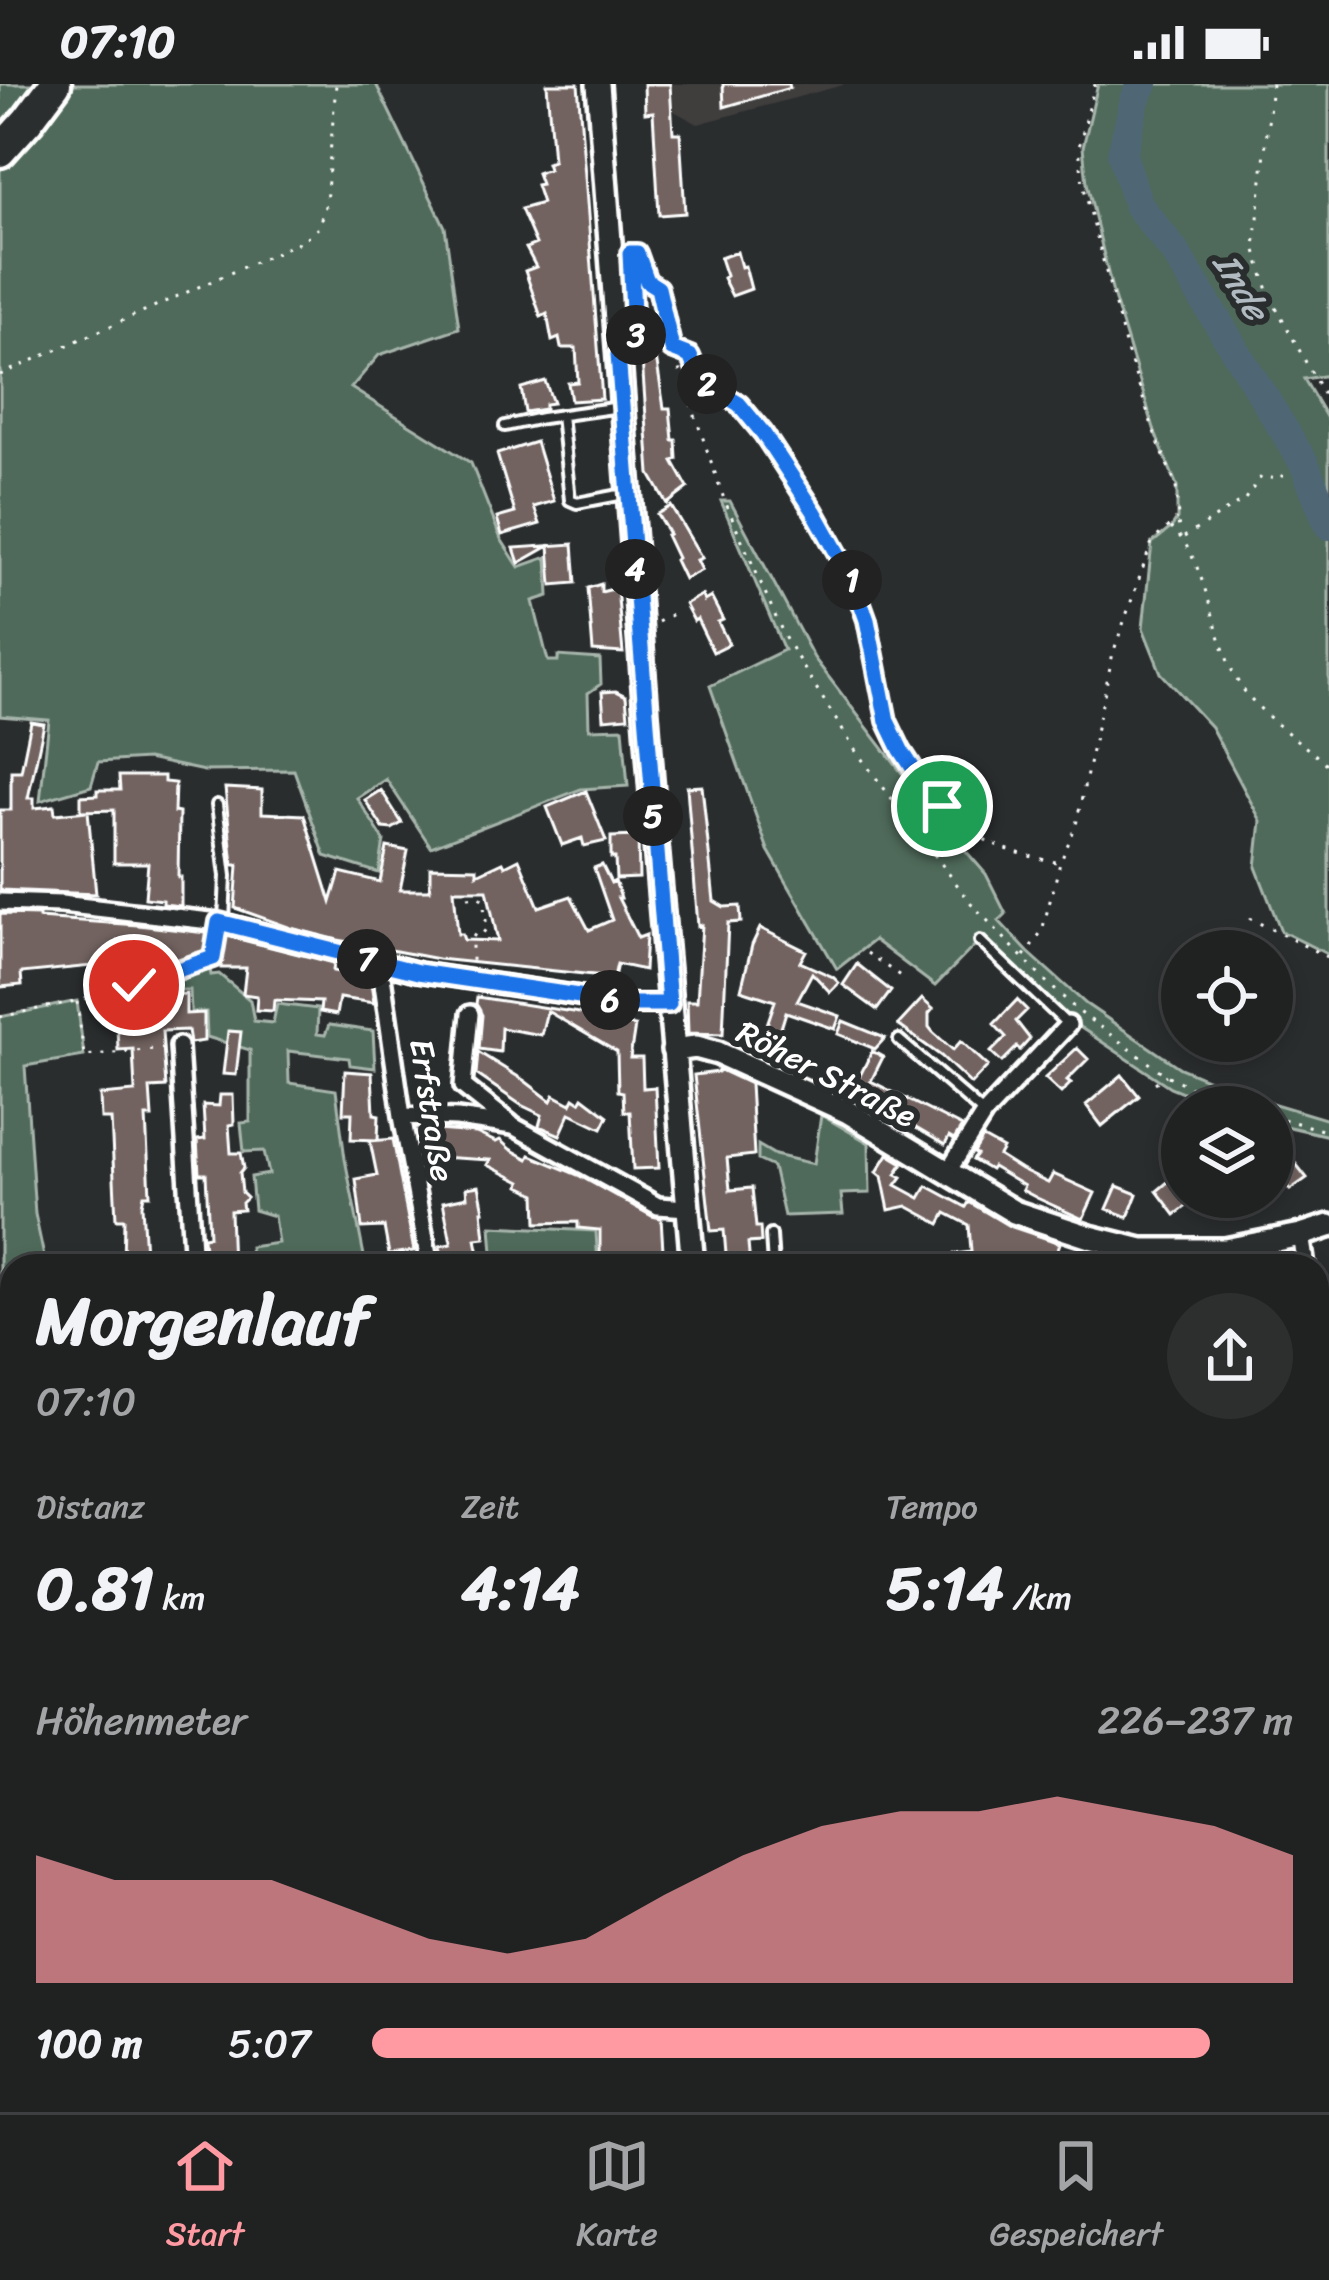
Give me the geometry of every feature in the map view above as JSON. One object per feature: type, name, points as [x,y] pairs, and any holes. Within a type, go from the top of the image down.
[{"type":"highway","points":[[0,151],[55,84]]},
{"type":"main road","points":[[598,84],[692,1254]]},
{"type":"main road","name":"Röher Straße","points":[[673,1050],[718,1053],[848,1112],[1014,1212],[1142,1250],[1225,1250],[1329,1226]]},
{"type":"street","points":[[0,902],[221,922],[380,963],[471,980],[633,1004],[669,1004]]},
{"type":"street","name":"Erfstraße","points":[[380,963],[428,1254]]},
{"type":"street","points":[[470,1014],[463,1086],[513,1126],[658,1206],[688,1208]]},
{"type":"street","points":[[947,1173],[984,1114],[1068,1025]]},
{"type":"street","points":[[179,1046],[192,1254]]},
{"type":"street","points":[[402,1116],[513,1126]]},
{"type":"street","points":[[1301,1235],[1304,1254]]},
{"type":"lane","points":[[505,426],[622,407]]},
{"type":"lane","points":[[561,415],[572,503],[628,493]]},
{"type":"lane","points":[[217,805],[226,876],[221,922]]},
{"type":"lane","points":[[980,941],[1068,1025]]},
{"type":"lane","points":[[899,1040],[984,1114]]},
{"type":"lane","points":[[771,1235],[772,1254]]},
{"type":"path","points":[[0,375],[302,241],[318,228],[326,203],[336,84]]},
{"type":"path","points":[[1095,84],[1079,147],[1083,184],[1126,348],[1175,486],[1181,536],[1203,586],[1226,660],[1240,685],[1329,770]]},
{"type":"path","points":[[1272,84],[1255,248],[1269,294],[1329,405]]},
{"type":"path","points":[[630,253],[637,253],[647,281],[658,288],[672,349],[709,459],[785,638],[855,750],[1001,938],[1078,1011],[1189,1086]]},
{"type":"path","points":[[672,349],[690,356],[706,384],[739,404],[814,511],[853,581],[867,620],[887,721],[920,779],[942,806],[980,837],[1012,852],[1060,863]]},
{"type":"path","points":[[1181,536],[1245,500],[1261,477],[1279,479],[1286,472]]},
{"type":"path","points":[[1023,957],[1042,931],[1060,863],[1076,825],[1113,653],[1152,542],[1177,519]]},
{"type":"path","points":[[1170,528],[1181,536]]},
{"type":"path","points":[[656,622],[678,611]]},
{"type":"path","points":[[468,897],[483,899],[487,928],[472,939],[471,980]]},
{"type":"path","points":[[1249,918],[1329,958]]},
{"type":"path","points":[[0,1017],[134,985],[213,958],[221,922]]},
{"type":"path","points":[[867,953],[903,978]]},
{"type":"path","points":[[76,1001],[84,1056],[179,1046]]},
{"type":"path","points":[[1155,1083],[1166,1075]]},
{"type":"path","points":[[1293,1122],[1329,1132]]},
{"type":"shaded area","points":[[672,84],[843,85],[698,124],[674,111]]},
{"type":"green space","points":[[0,84],[376,84],[445,227],[459,328],[379,355],[351,388],[471,463],[501,539],[519,567],[547,557],[549,596],[533,601],[548,661],[558,661],[558,656],[600,659],[601,684],[588,693],[589,729],[623,728],[628,786],[581,789],[431,847],[386,779],[357,798],[384,840],[379,873],[325,856],[294,770],[204,771],[147,759],[98,762],[91,786],[40,801],[49,720],[0,716]]},
{"type":"green space","points":[[1098,84],[1329,84],[1329,375],[1304,379],[1329,422],[1329,955],[1293,937],[1293,930],[1281,930],[1256,867],[1261,821],[1211,727],[1161,673],[1143,628],[1152,543],[1177,519],[1177,486],[1156,435],[1113,294],[1083,147]]},
{"type":"green space","points":[[721,501],[730,501],[814,658],[931,811],[986,874],[1006,914],[999,921],[1086,1004],[1161,1055],[1161,1062],[1171,1062],[1223,1086],[1168,1086],[1072,1022],[982,938],[935,986],[874,940],[837,969],[768,850],[710,686],[784,650]]},
{"type":"green space","points":[[209,963],[211,975],[219,974],[250,1000],[254,1021],[273,1023],[277,1004],[318,1009],[317,1034],[325,1035],[329,1025],[373,1031],[375,1068],[350,1065],[349,1058],[288,1051],[289,1083],[336,1090],[364,1254],[251,1254],[250,1247],[278,1243],[274,1216],[254,1210],[251,1177],[269,1174],[264,1151],[244,1152],[241,1123],[250,1122],[250,1050],[207,1037],[206,1012],[191,1012],[190,990],[156,990],[155,981]]},
{"type":"green space","points":[[77,1001],[84,1056],[25,1066],[35,1214],[43,1254],[0,1254],[0,1017]]},
{"type":"green space","points":[[1293,1109],[1329,1120],[1329,1136],[1293,1128]]},
{"type":"green space","points":[[821,1115],[869,1143],[870,1193],[841,1194],[843,1214],[784,1216],[773,1167],[758,1160],[758,1145],[775,1155],[814,1164]]},
{"type":"green space","points":[[491,1226],[596,1231],[597,1254],[493,1254]]},
{"type":"building","points":[[547,84],[578,84],[602,399],[571,401],[568,383],[578,382],[576,348],[561,348],[559,338],[552,341],[547,314],[541,317],[525,271],[536,267],[526,248],[536,244],[521,209],[542,203],[537,173],[553,161]]},
{"type":"building","points":[[644,84],[670,84],[673,133],[680,133],[685,213],[659,215],[653,112],[645,113]]},
{"type":"building","points":[[723,84],[789,84],[790,88],[724,107]]},
{"type":"building","points":[[737,252],[751,289],[732,296],[720,258]]},
{"type":"building","points":[[656,357],[664,408],[670,408],[676,440],[677,459],[673,461],[688,488],[667,504],[650,474],[642,359]]},
{"type":"building","points":[[545,381],[553,403],[525,412],[521,388]]},
{"type":"building","points":[[536,442],[554,501],[534,507],[540,524],[502,535],[497,518],[515,513],[497,454]]},
{"type":"building","points":[[671,506],[702,558],[697,560],[702,570],[684,579],[657,514]]},
{"type":"building","points":[[573,544],[576,583],[552,585],[549,546],[519,563],[514,548]]},
{"type":"building","points":[[601,584],[601,592],[617,588],[623,653],[593,651],[588,588]]},
{"type":"building","points":[[702,595],[704,601],[711,597],[729,644],[713,652],[685,604]]},
{"type":"building","points":[[602,692],[626,696],[628,717],[604,719]]},
{"type":"building","points":[[31,722],[44,724],[28,798],[34,798],[34,808],[54,806],[55,814],[88,811],[96,894],[0,890],[0,810],[11,810],[11,771],[21,771]]},
{"type":"building","points":[[119,776],[164,776],[164,782],[175,783],[181,906],[145,898],[148,863],[114,863],[114,810],[81,811],[81,796],[120,790]]},
{"type":"building","points":[[702,786],[714,901],[724,907],[740,906],[741,922],[728,923],[723,1034],[688,1033],[687,1001],[697,1001],[702,925],[698,926],[687,787]]},
{"type":"building","points":[[225,788],[262,790],[262,813],[304,815],[331,902],[340,872],[380,882],[387,847],[408,851],[400,890],[430,890],[430,867],[477,868],[477,874],[519,859],[539,907],[571,896],[589,930],[612,920],[594,868],[602,865],[611,883],[615,881],[638,938],[646,935],[644,970],[617,964],[614,977],[438,959],[291,928],[235,908],[238,865],[233,865]],"holes":[[[454,890],[487,890],[498,941],[464,940],[458,934]]]},
{"type":"building","points":[[381,790],[402,823],[392,829],[383,828],[365,800]]},
{"type":"building","points":[[586,791],[606,841],[584,846],[582,838],[562,845],[547,807]]},
{"type":"building","points":[[638,836],[639,878],[616,879],[611,837]]},
{"type":"building","points":[[0,914],[223,935],[334,963],[333,971],[370,977],[374,1003],[339,998],[336,1015],[320,1012],[321,1002],[274,1000],[273,1011],[256,1010],[257,996],[243,994],[246,968],[221,968],[221,954],[173,971],[167,954],[159,957],[155,943],[118,941],[123,963],[21,973],[22,985],[0,987]]},
{"type":"building","points":[[760,928],[806,951],[800,962],[839,983],[830,992],[812,973],[797,1001],[840,1016],[835,1029],[786,1012],[778,1038],[764,1033],[775,1001],[741,990]]},
{"type":"building","points":[[857,964],[891,991],[877,1010],[843,985]]},
{"type":"building","points":[[186,994],[186,1014],[204,1013],[204,1041],[190,1043],[188,1030],[162,1031],[166,1087],[150,1088],[152,1117],[146,1117],[150,1195],[144,1195],[142,1205],[145,1254],[123,1254],[124,1219],[116,1219],[111,1119],[101,1119],[100,1095],[135,1092],[133,1049],[118,1050],[116,1002],[145,1000],[145,996]]},
{"type":"building","points":[[477,997],[617,1019],[617,1024],[635,1026],[630,1058],[642,1058],[643,1088],[655,1087],[659,1168],[633,1169],[630,1112],[624,1112],[623,1092],[618,1091],[617,1052],[547,1011],[541,1035],[501,1028],[500,1052],[479,1049],[482,1015]]},
{"type":"building","points":[[922,999],[933,1009],[929,1027],[933,1032],[953,1050],[961,1041],[988,1066],[971,1084],[898,1025]]},
{"type":"building","points":[[1017,1000],[1027,1010],[1016,1021],[1030,1039],[1002,1062],[991,1052],[1006,1037],[994,1024]]},
{"type":"building","points":[[843,1021],[885,1038],[875,1049],[838,1034]]},
{"type":"building","points":[[228,1031],[241,1032],[236,1075],[223,1074]]},
{"type":"building","points":[[1077,1048],[1088,1059],[1061,1093],[1045,1078]]},
{"type":"building","points":[[872,1051],[883,1057],[871,1081],[962,1127],[954,1140],[949,1137],[945,1145],[868,1100],[866,1104],[850,1096]]},
{"type":"building","points":[[478,1052],[551,1101],[554,1095],[571,1104],[574,1098],[580,1102],[583,1097],[608,1116],[602,1128],[570,1113],[560,1135],[539,1126],[542,1115],[476,1074]]},
{"type":"building","points":[[345,1071],[372,1073],[378,1140],[351,1139],[352,1113],[343,1113]]},
{"type":"building","points":[[718,1072],[750,1084],[754,1155],[727,1158],[730,1190],[752,1188],[761,1242],[748,1243],[749,1254],[726,1254],[724,1230],[711,1231],[694,1075]]},
{"type":"building","points":[[1122,1075],[1139,1096],[1102,1126],[1086,1105]]},
{"type":"building","points":[[220,1095],[233,1095],[231,1153],[241,1153],[242,1193],[247,1198],[243,1210],[230,1211],[232,1254],[204,1254],[203,1237],[209,1236],[206,1174],[199,1174],[197,1140],[205,1139],[203,1105],[219,1106]]},
{"type":"building","points":[[423,1129],[500,1140],[528,1159],[530,1155],[578,1175],[661,1218],[663,1254],[600,1254],[600,1230],[578,1228],[578,1222],[537,1223],[536,1194],[487,1165],[490,1160],[422,1156]]},
{"type":"building","points":[[983,1138],[1003,1149],[999,1156],[1021,1170],[1048,1183],[1053,1174],[1095,1193],[1083,1219],[973,1160]]},
{"type":"building","points":[[393,1139],[414,1251],[389,1254],[384,1227],[362,1228],[356,1179],[377,1175],[370,1141]]},
{"type":"building","points":[[888,1154],[903,1163],[896,1185],[920,1198],[927,1186],[966,1207],[969,1202],[1009,1226],[1060,1243],[1056,1254],[954,1254],[971,1252],[969,1225],[946,1213],[940,1224],[907,1206],[889,1210],[877,1172]]},
{"type":"building","points":[[1293,1160],[1307,1178],[1293,1188]]},
{"type":"building","points":[[479,1186],[485,1238],[476,1239],[479,1254],[442,1254],[440,1246],[451,1244],[443,1202],[467,1197],[466,1188]]},
{"type":"building","points":[[1117,1186],[1137,1194],[1128,1217],[1107,1209]]},
{"type":"waterway","name":"Inde","points":[[1143,84],[1122,154],[1138,205],[1175,252],[1304,463],[1329,525]]},
{"type":"route","points":[[134,985],[213,958],[219,922],[418,972],[633,1004],[669,1004],[618,355],[635,350],[630,253],[637,253],[647,281],[658,288],[672,349],[690,356],[706,384],[739,404],[814,511],[853,581],[867,620],[887,721],[901,750],[942,806]]}]
